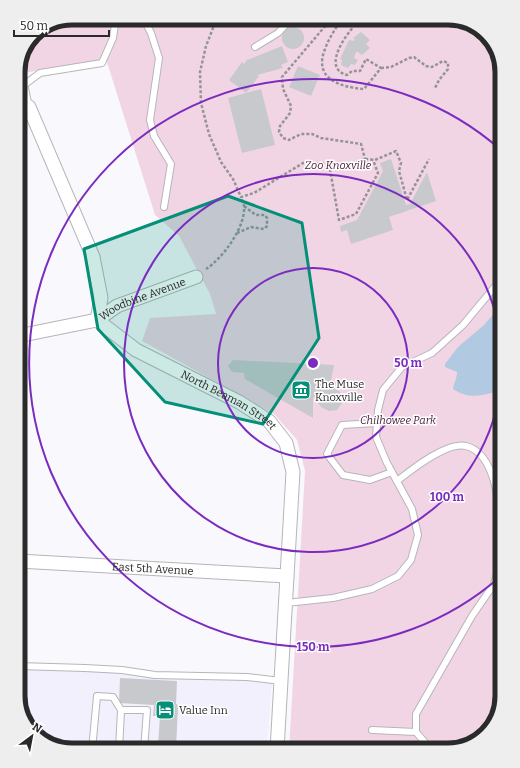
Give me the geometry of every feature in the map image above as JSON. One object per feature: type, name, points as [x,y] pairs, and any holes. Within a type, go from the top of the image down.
[{"type":"street","points":[[25,109],[93,257],[101,298],[97,320]]},
{"type":"street","name":"Woodbine Avenue","points":[[25,335],[97,320],[117,306],[201,273]]},
{"type":"street","name":"North Beaman Street","points":[[97,320],[136,350],[239,402],[269,421],[286,443],[293,472],[278,743]]},
{"type":"street","name":"East 5th Avenue","points":[[25,560],[287,576]]},
{"type":"lane","points":[[25,84],[40,73],[102,63],[113,38],[115,25]]},
{"type":"lane","points":[[147,25],[151,33],[159,58],[150,120],[154,136],[171,164],[164,206]]},
{"type":"lane","points":[[255,47],[278,33],[285,25]]},
{"type":"lane","points":[[286,603],[332,598],[372,589],[398,576],[411,560],[418,535],[412,509],[392,472],[376,437],[378,410],[383,390],[402,367],[432,353],[463,325],[495,286]]},
{"type":"lane","points":[[377,423],[342,425],[327,454],[344,475],[370,480],[392,472]]},
{"type":"lane","points":[[397,482],[416,466],[441,450],[465,445],[475,450],[485,460],[495,488]]},
{"type":"lane","points":[[425,743],[416,732],[416,714],[472,616],[495,580]]},
{"type":"lane","points":[[25,666],[122,670],[155,675],[247,678],[281,681]]},
{"type":"lane","points":[[93,743],[97,696],[113,698],[121,710],[119,743]]},
{"type":"lane","points":[[121,710],[147,710],[145,743]]},
{"type":"lane","points":[[372,730],[416,732]]},
{"type":"path","points":[[201,273],[215,264],[228,249],[243,217],[244,206],[233,179],[221,162],[209,134],[202,103],[200,72],[206,46],[214,25]]},
{"type":"path","points":[[326,25],[282,77],[283,89],[291,106],[290,112],[280,126],[279,132],[283,138],[289,140],[301,134],[312,134],[321,138],[361,144],[365,159]]},
{"type":"path","points":[[338,25],[324,50],[322,66],[326,76],[334,83],[348,88],[364,89],[381,68]]},
{"type":"path","points":[[355,25],[344,40],[335,62],[336,69],[341,74],[347,75],[352,71],[360,71],[366,59],[381,68],[391,67],[414,57],[426,66],[432,67],[443,60],[448,62],[448,69],[439,80],[435,88]]},
{"type":"path","points":[[241,197],[254,193],[303,163],[353,164],[365,159],[375,160],[396,151],[401,163],[399,171],[408,200],[429,159]]},
{"type":"path","points":[[329,164],[339,220],[356,214],[378,173],[372,160]]},
{"type":"path","points":[[236,234],[251,227],[264,229],[267,226],[267,218],[265,216],[256,215],[244,206]]},
{"type":"highlighted area","points":[[228,196],[302,223],[319,338],[263,424],[165,402],[98,329],[84,249]]},
{"type":"shaded area","points":[[25,666],[272,681],[268,743],[69,743],[57,741],[52,739],[52,716],[30,716],[25,702]]},
{"type":"green space","points":[[72,25],[451,25],[463,27],[474,33],[489,48],[495,66],[495,702],[489,720],[472,737],[454,743],[289,743],[305,471],[297,440],[274,414],[142,341],[150,318],[216,314],[210,294],[179,236],[155,215],[106,59],[25,73],[29,54],[39,39],[54,29]]},
{"type":"green space","points":[[25,80],[29,107],[25,107]]},
{"type":"water","points":[[495,312],[495,392],[477,396],[466,395],[453,389],[457,372],[445,367],[445,364],[458,347],[484,325]]},
{"type":"building","points":[[293,27],[301,30],[304,38],[301,46],[293,49],[285,46],[282,38],[285,30]]},
{"type":"building","points":[[361,32],[370,40],[366,44],[370,48],[362,55],[356,52],[354,58],[358,60],[355,65],[351,64],[348,68],[341,65],[342,60],[340,59],[349,40],[355,40],[353,38]]},
{"type":"building","points":[[282,46],[288,62],[281,65],[283,68],[257,75],[259,76],[246,93],[229,80],[242,62],[244,64],[247,60]]},
{"type":"building","points":[[298,66],[320,75],[311,96],[289,87]]},
{"type":"building","points":[[261,89],[275,145],[242,153],[228,98]]},
{"type":"building","points":[[391,159],[406,205],[410,204],[427,172],[436,201],[389,217],[393,230],[351,244],[347,230],[341,232],[340,226],[357,220],[383,171],[380,163]]},
{"type":"building","name":"The Muse Knoxville","points":[[233,360],[334,365],[330,385],[341,393],[342,403],[337,410],[329,411],[321,407],[318,403],[317,396],[313,397],[313,418],[245,379],[244,373],[232,372],[228,366]]},
{"type":"building","name":"Value Inn","points":[[120,678],[177,681],[176,704],[178,705],[176,743],[158,743],[160,716],[153,716],[154,705],[119,703]]},
{"type":"place","name":"The Muse Knoxville","points":[[301,390]]},
{"type":"place","name":"Value Inn","points":[[165,710]]},
{"type":"park label","name":"Zoo Knoxville","points":[[338,165]]},
{"type":"park label","name":"Chilhowee Park","points":[[398,420]]}]
